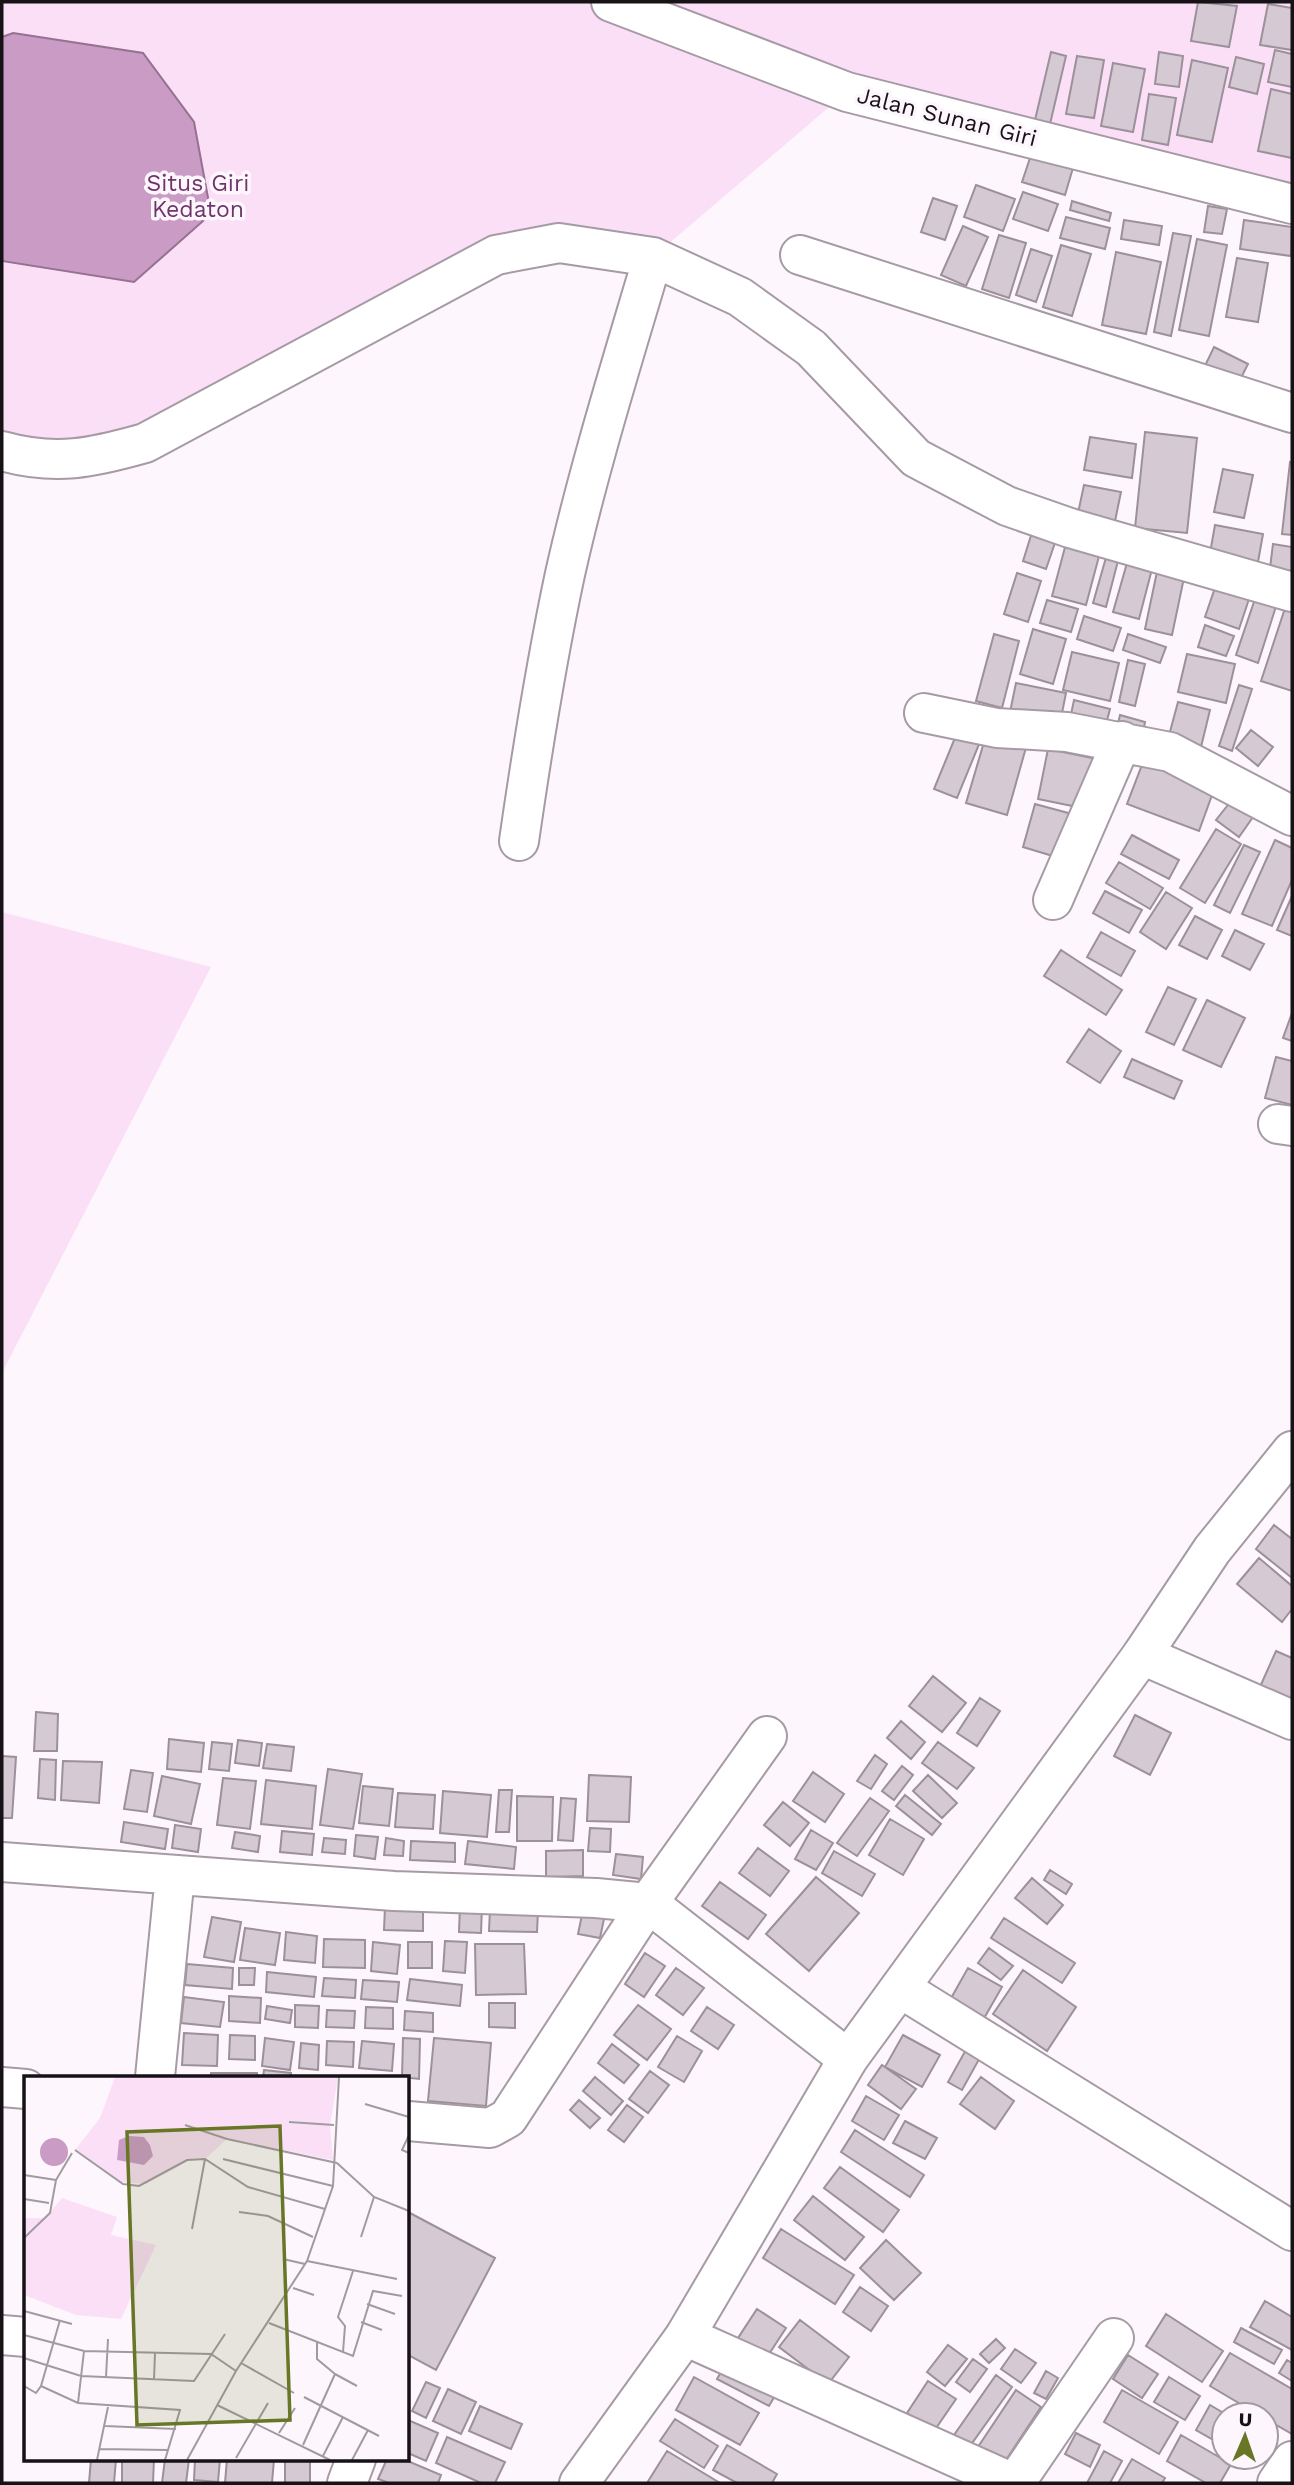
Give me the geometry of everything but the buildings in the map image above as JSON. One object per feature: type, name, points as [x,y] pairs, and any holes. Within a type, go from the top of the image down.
[{"type":"street","name":"Jalan Sunan Giri","points":[[611,2],[847,92],[1292,204]]},
{"type":"street","points":[[2,452],[37,461],[89,459],[145,443],[496,255],[559,243],[653,257],[740,297],[801,340],[916,458],[995,500],[1070,528],[1292,592]]},
{"type":"street","points":[[800,255],[1292,413]]},
{"type":"street","points":[[519,841],[540,696],[566,572],[602,431],[653,257]]},
{"type":"street","points":[[924,713],[997,728],[1067,732],[1170,752],[1292,816]]},
{"type":"street","points":[[1053,900],[1122,741]]},
{"type":"street","points":[[579,2483],[685,2336],[848,2059],[1142,1655],[1212,1550],[1292,1451]]},
{"type":"street","points":[[1142,1655],[1292,1720]]},
{"type":"street","points":[[410,2121],[490,2128],[500,2125],[508,2118],[648,1903],[767,1737]]},
{"type":"street","points":[[2,1863],[394,1891],[596,1898],[648,1903],[848,2059]]},
{"type":"street","points":[[155,2076],[175,1875]]},
{"type":"street","points":[[900,1988],[1292,2231]]},
{"type":"street","points":[[2,2087],[24,2089]]},
{"type":"street","points":[[2,2335],[24,2337]]},
{"type":"street","points":[[685,2336],[1014,2483],[1114,2338]]},
{"type":"street","points":[[347,2483],[356,2460]]},
{"type":"street","points":[[1277,2483],[1292,2461]]},
{"type":"green space","name":"Situs Giri Kedaton","points":[[2,2],[1292,2],[1292,195],[847,92],[653,257],[559,243],[145,443],[2,449]]},
{"type":"green space","points":[[2,912],[211,967],[2,1373]]},
{"type":"shaded area","points":[[13,33],[143,53],[194,122],[211,214],[134,282],[2,261],[2,37]]}]
